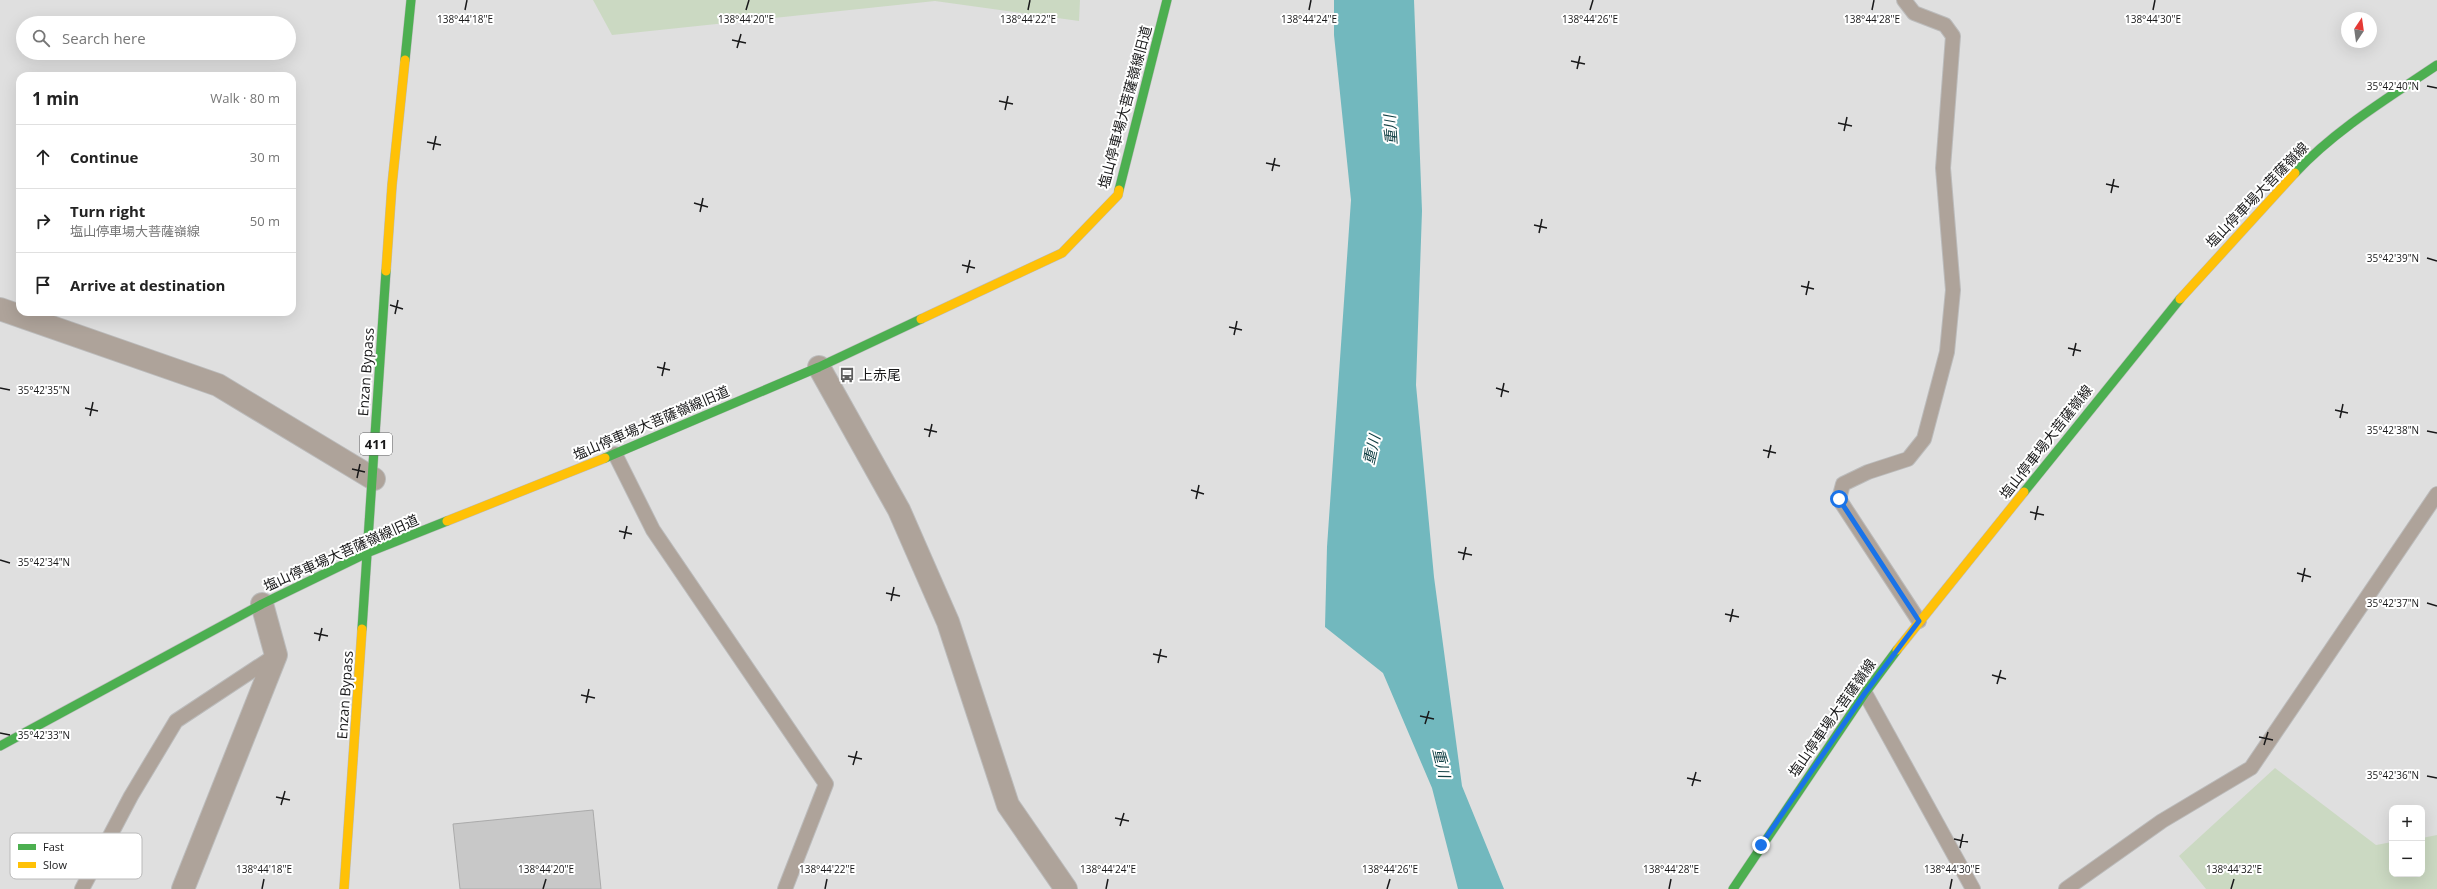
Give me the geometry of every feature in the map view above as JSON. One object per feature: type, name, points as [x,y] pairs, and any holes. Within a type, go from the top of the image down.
[{"type":"main road","name":"Enzan Bypass","points":[[344,889],[374,479],[392,185],[411,0]]},
{"type":"main road","name":"塩山停車場大菩薩嶺線旧道","points":[[0,746],[262,604],[369,552],[614,454],[819,367],[1062,253],[1118,195],[1167,0]]},
{"type":"main road","name":"塩山停車場大菩薩嶺線","points":[[1733,889],[1865,693],[1919,621],[1991,534],[2132,356],[2213,260],[2306,161],[2361,117],[2437,65]]},
{"type":"street","points":[[0,309],[16,315]]},
{"type":"street","points":[[20,316],[218,385],[374,479]]},
{"type":"street","points":[[819,367],[899,510],[945,615],[1008,805],[1066,889]]},
{"type":"street","points":[[183,889],[276,655],[262,604]]},
{"type":"lane","points":[[1904,0],[1914,13],[1945,25],[1953,36],[1943,168],[1953,290],[1946,352],[1924,439],[1908,458],[1868,472],[1842,484],[1839,499],[1919,621]]},
{"type":"lane","points":[[614,454],[653,530],[826,784],[785,889]]},
{"type":"lane","points":[[2066,889],[2162,821],[2251,768],[2437,494]]},
{"type":"lane","points":[[112,833],[131,796],[176,721],[276,655]]},
{"type":"lane","points":[[1865,693],[1973,889]]},
{"type":"lane","points":[[82,889],[87,879]]},
{"type":"green space","points":[[593,0],[1080,0],[1079,21],[935,1],[612,35]]},
{"type":"green space","points":[[2275,768],[2376,845],[2389,843],[2389,877],[2425,877],[2425,837],[2437,835],[2437,889],[2206,889],[2179,856]]},
{"type":"water","name":"重川","points":[[1334,0],[1414,0],[1422,211],[1416,385],[1434,577],[1462,786],[1504,889],[1458,889],[1432,788],[1383,673],[1325,627],[1327,547],[1351,200],[1334,35]]},
{"type":"building","points":[[593,810],[601,889],[460,889],[453,824]]},
{"type":"traffic: fast","points":[[405,60],[411,0]]},
{"type":"traffic: fast","points":[[1119,190],[1167,0]]},
{"type":"traffic: fast","points":[[2295,173],[2327,143],[2363,115],[2437,65]]},
{"type":"traffic: fast","points":[[362,629],[386,271]]},
{"type":"traffic: fast","points":[[2024,492],[2180,299]]},
{"type":"traffic: fast","points":[[605,458],[819,367],[921,319]]},
{"type":"traffic: fast","points":[[0,746],[262,604],[369,552],[447,521]]},
{"type":"traffic: fast","points":[[1733,889],[1865,693],[1897,650]]},
{"type":"traffic: slow","points":[[386,271],[392,185],[405,60]]},
{"type":"traffic: slow","points":[[2180,299],[2295,173]]},
{"type":"traffic: slow","points":[[921,319],[1062,253],[1118,195],[1119,190]]},
{"type":"traffic: slow","points":[[447,521],[605,458]]},
{"type":"traffic: slow","points":[[1897,650],[2024,492]]},
{"type":"traffic: slow","points":[[344,889],[362,629]]},
{"type":"place","name":"上赤尾","points":[[847,375]]},
{"type":"route","points":[[1761,845],[1865,693],[1919,621],[1839,499]]}]
